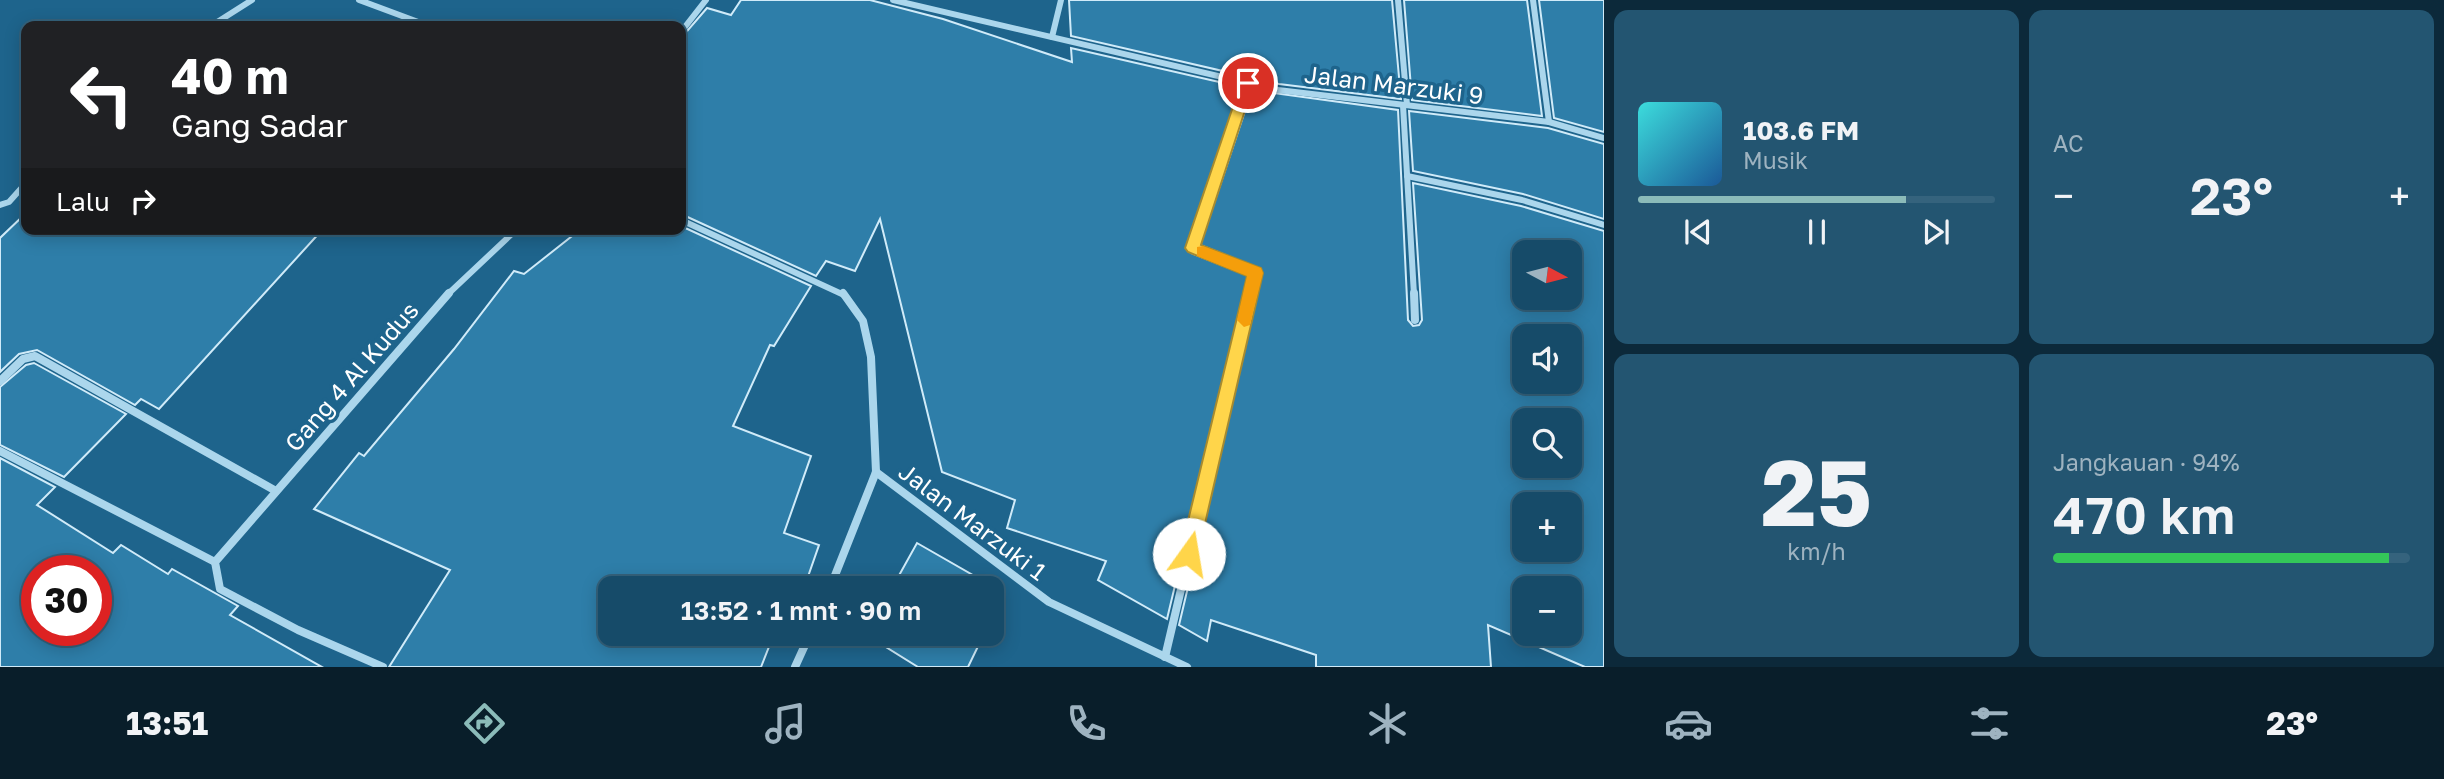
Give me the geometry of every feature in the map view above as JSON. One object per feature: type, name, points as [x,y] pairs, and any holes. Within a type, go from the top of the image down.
[{"type":"street","points":[[219,21],[252,0]]},
{"type":"street","points":[[359,0],[416,21]]},
{"type":"street","points":[[686,26],[706,0]]},
{"type":"street","name":"Jalan Marzuki 9","points":[[893,0],[1278,90],[1549,122],[1604,138]]},
{"type":"street","points":[[1052,37],[1061,0]]},
{"type":"street","points":[[1398,0],[1415,320]]},
{"type":"street","points":[[1533,0],[1549,122]]},
{"type":"street","points":[[1165,657],[1256,273],[1193,248],[1248,83]]},
{"type":"street","points":[[1407,176],[1522,200],[1604,225]]},
{"type":"street","points":[[0,205],[9,202],[21,189]]},
{"type":"street","name":"Jalan Marzuki 1","points":[[686,222],[843,293],[863,321],[871,357],[876,472],[1049,602],[1187,667]]},
{"type":"street","name":"Gang 4 Al Kudus","points":[[218,558],[450,292],[511,235]]},
{"type":"street","points":[[0,381],[23,359],[35,356],[276,491]]},
{"type":"street","points":[[0,451],[218,558],[220,589],[298,630],[383,667]]},
{"type":"street","points":[[835,576],[876,472]]},
{"type":"street","points":[[795,667],[805,646]]},
{"type":"building","points":[[741,0],[870,0],[943,19],[1072,62],[1071,48],[1241,87],[1187,248],[1191,253],[1249,276],[1167,619],[1098,580],[1106,561],[1007,528],[1015,500],[942,472],[880,219],[855,271],[826,261],[816,276],[686,216],[686,32],[707,8],[731,15]]},
{"type":"building","points":[[1069,0],[1392,0],[1401,99],[1279,84],[1071,36]]},
{"type":"building","points":[[1404,0],[1527,0],[1542,116],[1412,100]]},
{"type":"building","points":[[1539,0],[1604,0],[1604,132],[1554,118]]},
{"type":"building","points":[[1252,90],[1398,110],[1408,320],[1413,326],[1419,325],[1422,320],[1413,183],[1521,206],[1604,231],[1604,667],[1585,667],[1536,646],[1582,646],[1582,576],[1512,576],[1512,635],[1488,625],[1491,667],[1316,667],[1316,655],[1211,620],[1207,641],[1179,625],[1262,274],[1258,268],[1200,245]]},
{"type":"building","points":[[1409,111],[1548,128],[1604,144],[1604,219],[1523,194],[1413,171]]},
{"type":"building","points":[[21,218],[21,235],[318,235],[159,409],[141,399],[135,405],[37,350],[19,354],[0,372],[0,238]]},
{"type":"building","points":[[686,228],[811,286],[774,346],[770,345],[733,426],[811,456],[784,533],[819,545],[808,576],[598,576],[598,646],[769,646],[761,667],[389,667],[450,570],[314,509],[359,453],[364,456],[454,349],[514,271],[524,274],[573,235],[686,235]]},
{"type":"building","points":[[34,363],[126,414],[64,477],[0,445],[0,387],[26,365]]},
{"type":"building","points":[[0,458],[55,487],[37,505],[113,553],[121,545],[168,574],[172,569],[238,606],[230,615],[322,667],[0,667]]},
{"type":"building","points":[[917,543],[974,576],[899,576]]},
{"type":"building","points":[[884,646],[978,646],[968,667],[918,667]]},
{"type":"slow traffic","points":[[1203,252],[1256,273],[1244,320]]},
{"type":"route","points":[[1189,554],[1256,273],[1193,248],[1248,83]]}]
